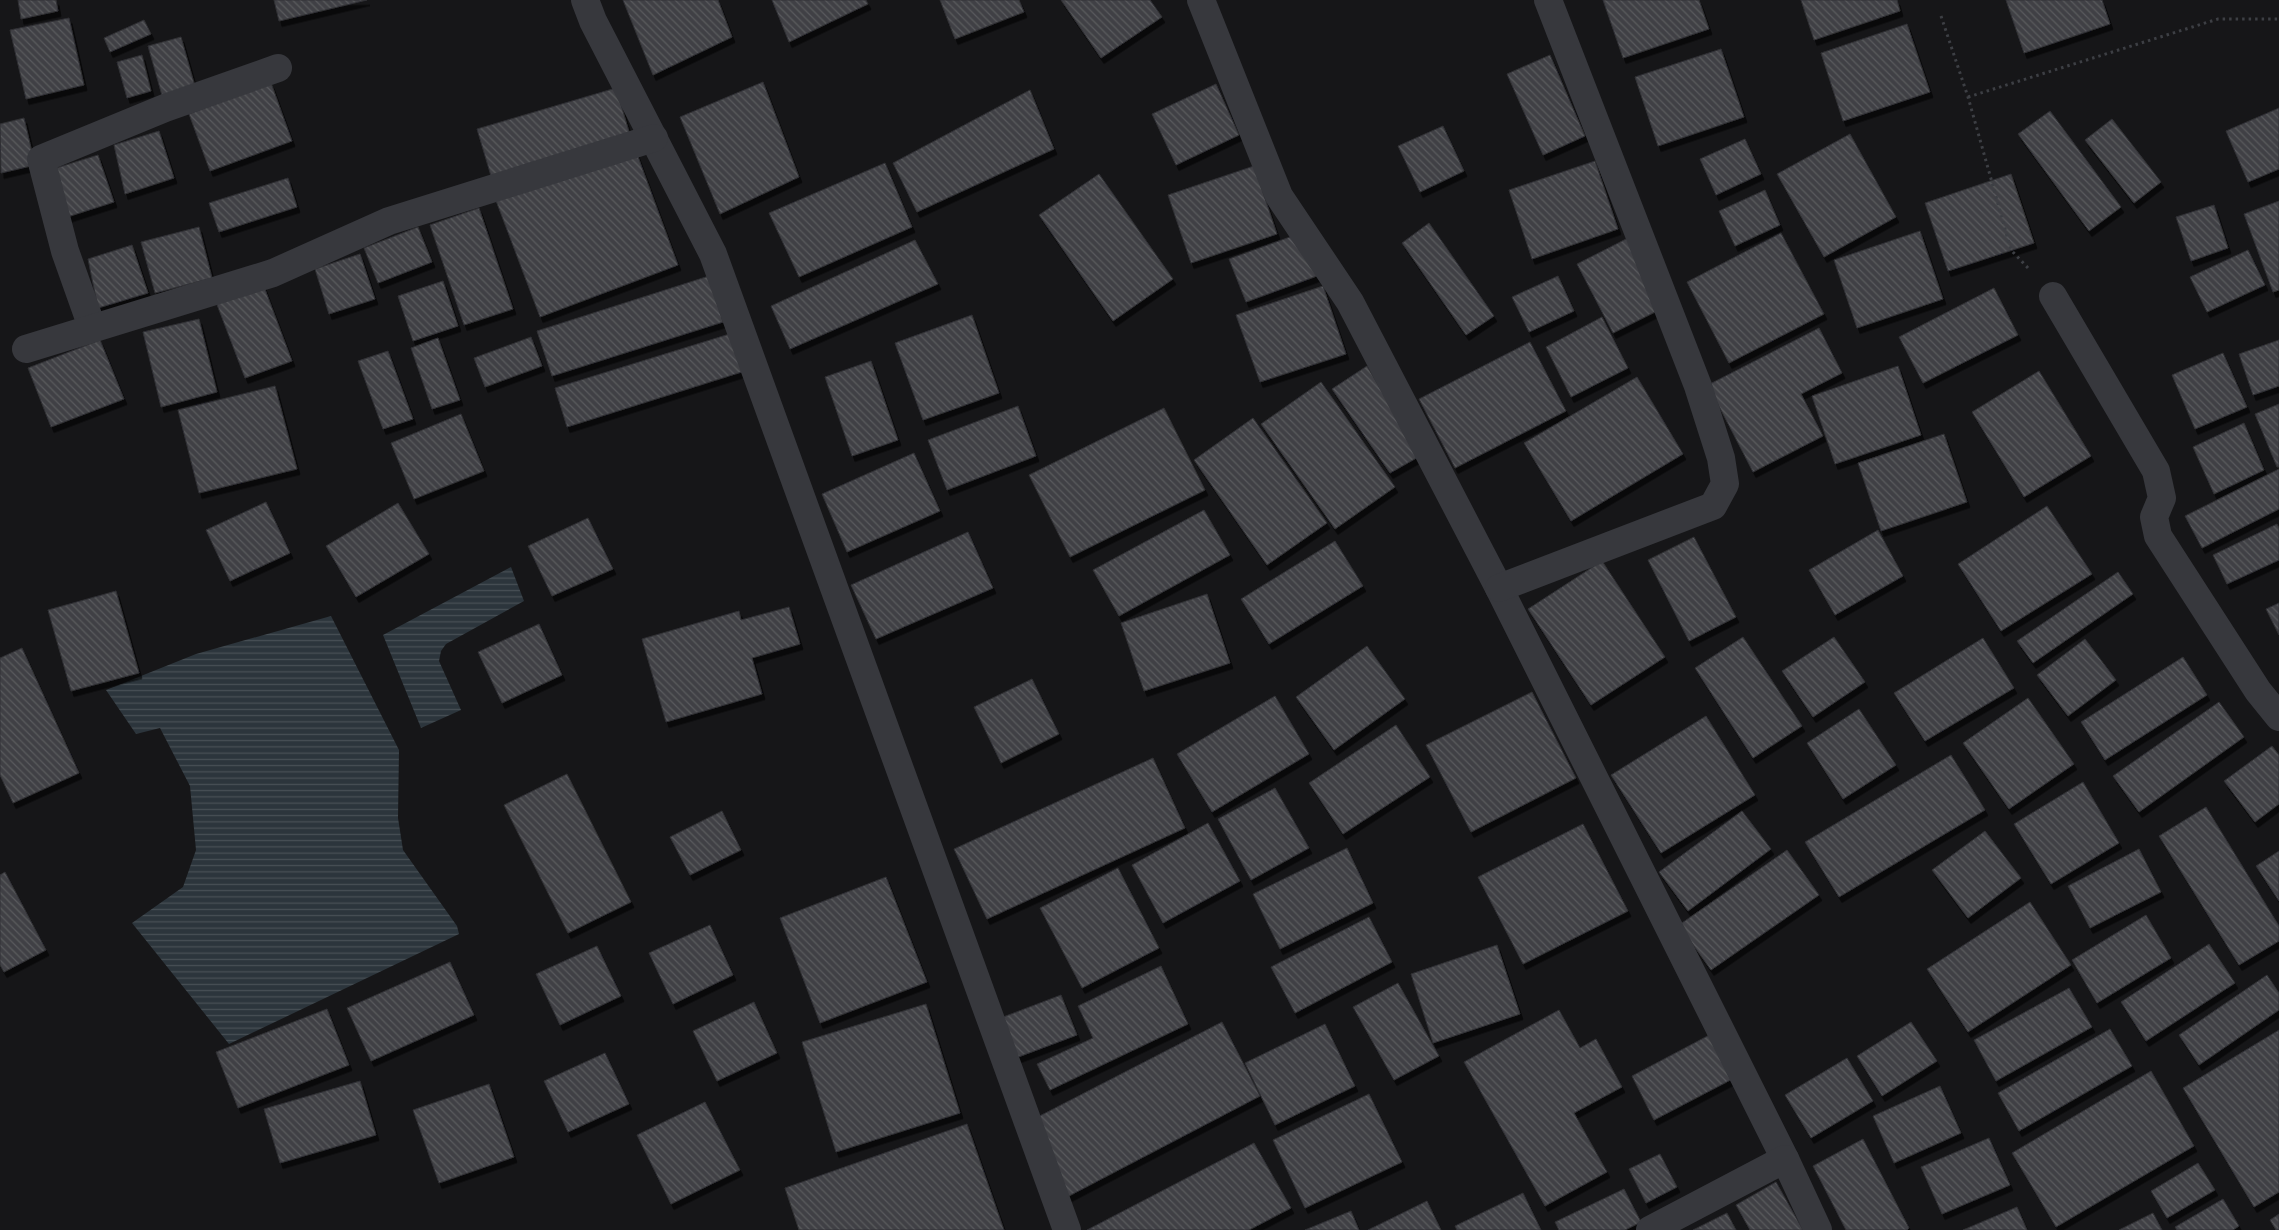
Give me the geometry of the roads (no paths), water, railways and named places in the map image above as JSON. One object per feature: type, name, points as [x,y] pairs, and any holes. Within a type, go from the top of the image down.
[{"type":"street","points":[[585,0],[593,21],[714,254],[1067,1230]]},
{"type":"street","points":[[1201,0],[1279,196],[1350,302],[1499,588],[1785,1159],[1818,1230]]},
{"type":"street","points":[[1499,588],[1714,506],[1725,484],[1721,458],[1698,386],[1548,0]]},
{"type":"street","points":[[92,327],[65,251],[41,159],[165,108],[278,68]]},
{"type":"street","points":[[26,349],[273,272],[389,220],[654,138]]},
{"type":"street","points":[[2053,296],[2156,470],[2162,498],[2154,517],[2158,536],[2258,691],[2279,717]]},
{"type":"street","points":[[1650,1230],[1785,1159]]}]
